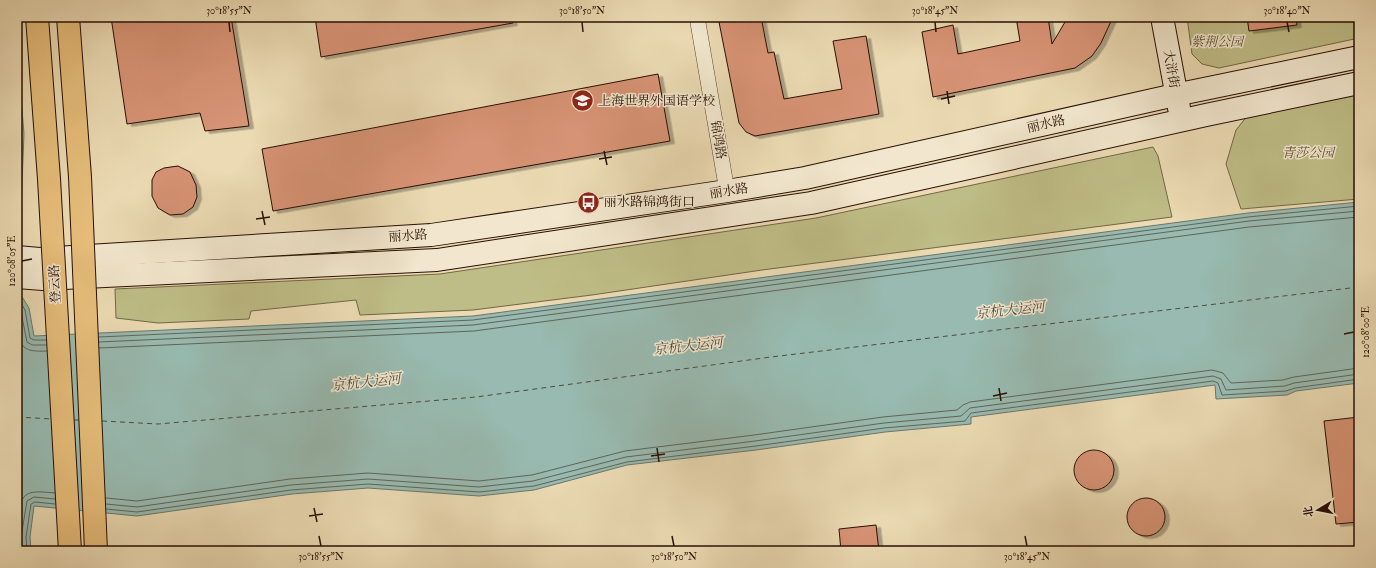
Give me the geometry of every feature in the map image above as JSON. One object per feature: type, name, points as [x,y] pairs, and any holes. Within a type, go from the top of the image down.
[{"type":"main road","name":"登云路","points":[[37,17],[50,187],[70,551]]},
{"type":"main road","points":[[68,17],[80,177],[96,551]]},
{"type":"main road","name":"大浒街","points":[[1162,17],[1175,95],[1182,120]]},
{"type":"main road","name":"丽水路","points":[[17,277],[41,269],[431,235],[727,191],[805,178],[1175,95],[1359,57]]},
{"type":"main road","name":"丽水路","points":[[17,257],[41,269],[437,260],[811,203],[1182,120],[1359,83]]},
{"type":"street","name":"锦鸿路","points":[[697,17],[727,191]]},
{"type":"green space","name":"紫荆公园","points":[[1187,17],[1359,17],[1359,38],[1219,68],[1202,64],[1192,54]]},
{"type":"green space","name":"青莎公园","points":[[1359,91],[1359,199],[1241,209],[1226,164],[1236,130],[1248,115]]},
{"type":"green space","points":[[1153,147],[1158,156],[1172,217],[762,270],[592,295],[473,310],[360,315],[356,300],[251,311],[249,319],[158,323],[116,318],[115,289],[440,274],[816,218]]},
{"type":"water","points":[[17,48],[24,134],[20,231],[17,231]]},
{"type":"water","name":"京杭大运河","points":[[1359,202],[1359,383],[1296,391],[1287,395],[1216,399],[1215,385],[971,417],[971,424],[885,432],[756,450],[627,465],[534,490],[479,496],[368,488],[292,494],[137,516],[34,506],[30,537],[31,551],[17,551],[17,293],[19,292],[29,308],[34,336],[473,316],[1248,213]]},
{"type":"building","points":[[111,17],[231,17],[249,126],[205,131],[200,113],[127,124]]},
{"type":"building","points":[[315,17],[512,17],[513,23],[321,57]]},
{"type":"building","points":[[718,17],[761,17],[768,53],[774,52],[784,99],[842,89],[833,41],[866,36],[879,114],[755,136],[746,132],[739,123]]},
{"type":"building","points":[[1016,17],[1048,17],[1052,44],[1068,17],[1113,17],[1101,43],[1092,56],[1075,68],[933,97],[922,32],[953,25],[958,54],[1020,41]]},
{"type":"building","points":[[1247,17],[1296,17],[1297,25],[1249,31]]},
{"type":"building","points":[[658,74],[670,141],[273,211],[262,149]]},
{"type":"building","points":[[178,166],[190,172],[196,185],[197,197],[193,207],[183,214],[170,215],[158,208],[152,196],[152,180],[156,172],[164,168]]},
{"type":"building","points":[[1359,417],[1359,522],[1336,524],[1324,421]]},
{"type":"building","points":[[1098,450],[1105,453],[1111,459],[1114,470],[1113,478],[1105,487],[1098,490],[1090,490],[1083,487],[1075,478],[1074,466],[1077,459],[1086,451]]},
{"type":"building","points":[[1146,498],[1156,501],[1162,507],[1165,517],[1162,527],[1156,533],[1146,536],[1136,533],[1130,527],[1127,517],[1130,507],[1136,501]]},
{"type":"building","points":[[876,525],[879,551],[841,551],[839,529]]},
{"type":"ferry route","points":[[102,421],[158,424],[476,397],[771,357],[1359,287]]},
{"type":"ferry route","points":[[17,417],[52,419]]},
{"type":"ferry route","points":[[74,420],[80,420]]},
{"type":"place","name":"上海世界外国语学校","points":[[583,101]]},
{"type":"place","name":"丽水路锦鸿街口","points":[[589,202]]}]
